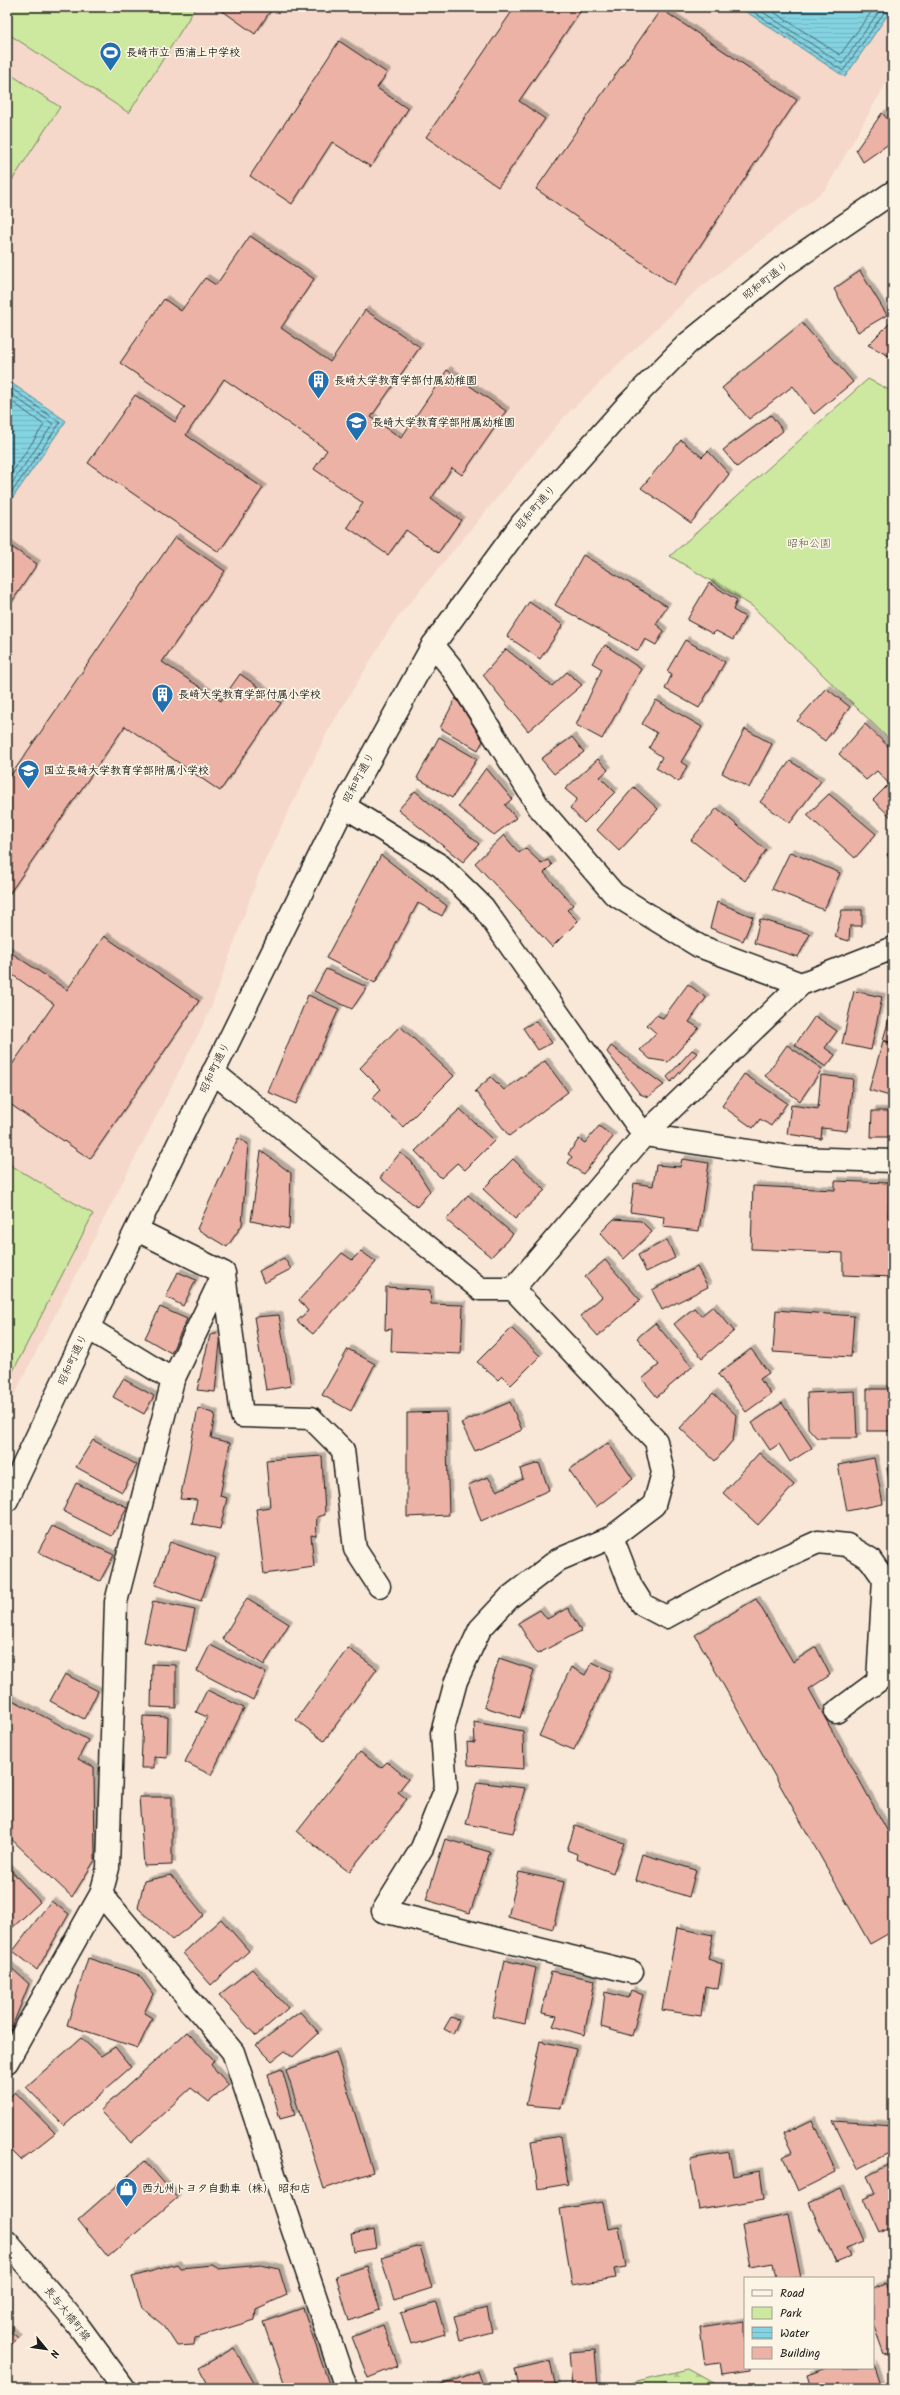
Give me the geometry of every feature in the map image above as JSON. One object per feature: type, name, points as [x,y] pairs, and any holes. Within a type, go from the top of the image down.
[{"type":"street","name":"昭和町通り","points":[[7,1500],[88,1328],[344,806],[433,644],[523,522],[628,404],[687,344],[781,268],[893,192]]},
{"type":"street","points":[[433,644],[451,667],[539,807],[614,894],[699,946],[801,984]]},
{"type":"street","points":[[344,806],[441,866],[483,907],[644,1135],[795,1158],[893,1161]]},
{"type":"street","points":[[513,1289],[644,1135],[801,984],[893,948]]},
{"type":"street","points":[[213,1072],[480,1289],[513,1289],[656,1441],[663,1473],[654,1506],[612,1537],[558,1560],[510,1597],[480,1628],[456,1681],[442,1733],[446,1788],[422,1848],[383,1911],[632,1972]]},
{"type":"street","points":[[137,1230],[224,1273]]},
{"type":"street","points":[[7,2062],[101,1894],[108,1868],[116,1602],[173,1380],[224,1273]]},
{"type":"street","points":[[224,1273],[242,1416],[311,1418],[343,1450],[355,1549],[378,1586]]},
{"type":"street","points":[[88,1328],[173,1380]]},
{"type":"street","points":[[612,1537],[631,1586],[643,1605],[666,1618],[740,1577],[818,1542],[847,1544],[870,1559],[884,1579],[878,1681],[836,1712]]},
{"type":"street","points":[[101,1894],[233,2052],[346,2388]]},
{"type":"street","name":"長与大橋町線","points":[[7,2242],[77,2324],[124,2388]]},
{"type":"shaded area","points":[[7,7],[893,7],[893,71],[826,189],[695,292],[565,416],[394,622],[328,731],[262,866],[209,1013],[7,1409]]},
{"type":"green space","name":"長崎市立 西浦上中学校","points":[[7,7],[196,7],[129,113],[7,33]]},
{"type":"green space","points":[[7,72],[60,107],[7,188]]},
{"type":"green space","name":"昭和公園","points":[[868,379],[893,392],[893,743],[752,606],[670,556]]},
{"type":"green space","points":[[7,1163],[93,1214],[7,1383]]},
{"type":"green space","points":[[688,2369],[722,2388],[618,2388],[637,2381]]},
{"type":"water","points":[[739,7],[893,7],[845,77]]},
{"type":"water","points":[[7,380],[66,421],[7,506]]},
{"type":"building","name":"長崎市立 西浦上中学校","points":[[217,7],[273,7],[255,34]]},
{"type":"building","points":[[515,7],[583,7],[519,101],[545,119],[498,187],[426,137]]},
{"type":"building","points":[[661,9],[797,100],[674,285],[536,189]]},
{"type":"building","points":[[339,41],[387,73],[377,88],[408,109],[371,167],[332,142],[292,204],[250,176]]},
{"type":"building","points":[[882,113],[893,125],[893,141],[863,162],[856,150]]},
{"type":"building","name":"長崎大学教育学部付属幼稚園","points":[[250,236],[314,279],[281,328],[330,362],[365,310],[420,347],[371,417],[401,438],[447,370],[506,411],[462,475],[452,468],[431,499],[461,520],[438,553],[406,530],[388,555],[347,527],[363,503],[314,469],[327,450],[224,379],[186,435],[263,488],[219,552],[88,463],[135,395],[175,422],[185,407],[120,363],[164,299],[181,311],[205,278],[216,285]]},
{"type":"building","points":[[860,271],[887,315],[858,332],[834,289]]},
{"type":"building","points":[[893,320],[893,358],[868,345]]},
{"type":"building","points":[[802,323],[853,382],[814,414],[793,386],[749,419],[722,388]]},
{"type":"building","points":[[771,415],[783,431],[737,467],[723,450]]},
{"type":"building","points":[[681,440],[702,457],[708,451],[729,474],[691,523],[641,488]]},
{"type":"building","name":"長崎大学教育学部付属小学校","points":[[175,537],[225,571],[162,662],[221,701],[240,674],[281,703],[220,791],[125,726],[7,897],[7,781]]},
{"type":"building","points":[[7,544],[37,564],[7,609]]},
{"type":"building","points":[[583,555],[667,606],[656,624],[664,631],[656,645],[645,639],[638,651],[555,605]]},
{"type":"building","points":[[709,583],[737,600],[733,610],[745,617],[733,640],[716,631],[713,634],[687,620]]},
{"type":"building","points":[[529,602],[563,625],[540,659],[507,636]]},
{"type":"building","points":[[685,640],[725,662],[699,708],[665,689],[672,674],[667,671]]},
{"type":"building","points":[[605,645],[641,669],[602,739],[576,725],[602,669],[592,663]]},
{"type":"building","points":[[506,649],[552,686],[567,672],[582,685],[528,731],[483,675]]},
{"type":"building","points":[[826,688],[850,707],[825,741],[797,721]]},
{"type":"building","points":[[456,698],[483,741],[478,750],[440,728]]},
{"type":"building","points":[[656,700],[702,727],[681,762],[687,766],[679,782],[656,768],[662,757],[649,748],[657,733],[642,724]]},
{"type":"building","points":[[865,724],[893,751],[893,819],[873,800],[889,784],[877,771],[866,780],[839,754]]},
{"type":"building","points":[[745,729],[772,744],[749,788],[722,773]]},
{"type":"building","points":[[439,737],[477,759],[452,798],[417,778]]},
{"type":"building","points":[[572,737],[584,752],[554,774],[541,759]]},
{"type":"building","points":[[598,759],[608,770],[600,777],[615,792],[584,823],[570,808],[577,799],[565,789]]},
{"type":"building","points":[[790,761],[821,781],[790,823],[760,802]]},
{"type":"building","points":[[486,768],[512,799],[505,805],[516,818],[494,835],[458,807]]},
{"type":"building","points":[[634,787],[658,809],[619,851],[597,830]]},
{"type":"building","points":[[415,791],[479,844],[463,862],[398,810]]},
{"type":"building","points":[[829,794],[876,834],[855,858],[807,815]]},
{"type":"building","points":[[717,808],[766,850],[745,881],[691,840]]},
{"type":"building","points":[[504,835],[519,853],[525,848],[541,863],[548,860],[552,865],[544,873],[573,905],[567,910],[578,921],[552,947],[475,863]]},
{"type":"building","points":[[893,851],[893,868],[887,854]]},
{"type":"building","points":[[790,852],[840,873],[824,910],[772,889]]},
{"type":"building","points":[[381,855],[447,906],[442,916],[418,903],[375,983],[326,958]]},
{"type":"building","points":[[717,902],[753,917],[743,941],[710,928]]},
{"type":"building","points":[[842,910],[862,910],[862,926],[850,926],[849,941],[835,937]]},
{"type":"building","points":[[760,919],[810,934],[798,957],[754,943]]},
{"type":"building","points":[[104,936],[199,1001],[90,1159],[7,1102],[7,1072],[54,1004],[7,971],[7,950],[67,990]]},
{"type":"building","points":[[326,969],[367,987],[352,1009],[314,991]]},
{"type":"building","points":[[688,984],[706,998],[689,1022],[699,1028],[668,1062],[650,1059],[640,1050],[656,1033],[647,1025],[656,1015],[663,1018]]},
{"type":"building","points":[[854,991],[882,997],[871,1050],[842,1044]]},
{"type":"building","points":[[308,995],[339,1009],[296,1104],[268,1092]]},
{"type":"building","points":[[893,1005],[893,1043],[883,1040]]},
{"type":"building","points":[[815,1016],[837,1031],[825,1048],[835,1055],[826,1067],[795,1045]]},
{"type":"building","points":[[536,1021],[552,1043],[538,1050],[523,1028]]},
{"type":"building","points":[[400,1026],[454,1076],[403,1127],[372,1098],[381,1089],[360,1068]]},
{"type":"building","points":[[883,1041],[893,1044],[893,1097],[869,1090]]},
{"type":"building","points":[[787,1045],[822,1069],[800,1101],[765,1076]]},
{"type":"building","points":[[611,1046],[664,1085],[648,1097],[640,1094],[607,1052]]},
{"type":"building","points":[[692,1050],[697,1053],[671,1082],[667,1077]]},
{"type":"building","points":[[545,1061],[568,1092],[509,1136],[475,1091],[491,1077],[504,1090]]},
{"type":"building","points":[[744,1074],[787,1103],[771,1126],[760,1119],[753,1128],[722,1106]]},
{"type":"building","points":[[821,1075],[853,1079],[847,1131],[822,1128],[821,1139],[787,1134],[791,1105],[818,1109]]},
{"type":"building","points":[[460,1109],[494,1141],[465,1170],[457,1163],[441,1178],[415,1151]]},
{"type":"building","points":[[872,1111],[893,1111],[893,1137],[871,1137]]},
{"type":"building","points":[[599,1126],[613,1137],[583,1174],[568,1163],[572,1157],[568,1154],[579,1139],[585,1143]]},
{"type":"building","points":[[238,1138],[248,1144],[242,1225],[227,1247],[197,1229]]},
{"type":"building","points":[[261,1151],[291,1173],[289,1229],[251,1221]]},
{"type":"building","points":[[400,1153],[411,1161],[430,1191],[417,1207],[380,1178]]},
{"type":"building","points":[[513,1159],[545,1190],[515,1219],[483,1189]]},
{"type":"building","points":[[682,1159],[709,1163],[699,1231],[663,1227],[664,1217],[630,1212],[634,1183],[653,1186],[656,1165],[680,1167]]},
{"type":"building","points":[[835,1181],[889,1183],[888,1217],[893,1217],[893,1277],[843,1275],[843,1253],[751,1249],[753,1186],[835,1190]]},
{"type":"building","points":[[468,1195],[513,1234],[491,1257],[446,1220]]},
{"type":"building","points":[[614,1219],[641,1221],[652,1232],[624,1259],[600,1233]]},
{"type":"building","points":[[667,1240],[675,1258],[646,1272],[638,1255]]},
{"type":"building","points":[[361,1251],[376,1262],[313,1334],[297,1321],[308,1311],[299,1300],[342,1253],[352,1260]]},
{"type":"building","points":[[284,1258],[291,1269],[264,1283],[259,1271]]},
{"type":"building","points":[[605,1260],[640,1300],[598,1336],[580,1316],[602,1297],[585,1277]]},
{"type":"building","points":[[697,1267],[708,1287],[662,1310],[652,1290]]},
{"type":"building","points":[[178,1272],[196,1280],[183,1306],[166,1297]]},
{"type":"building","points":[[386,1287],[430,1290],[431,1304],[463,1305],[461,1354],[391,1351],[392,1329],[385,1330]]},
{"type":"building","points":[[713,1306],[734,1331],[702,1358],[674,1324],[694,1308],[701,1316]]},
{"type":"building","points":[[160,1307],[187,1319],[171,1353],[145,1338]]},
{"type":"building","points":[[776,1310],[854,1316],[851,1357],[773,1352]]},
{"type":"building","points":[[279,1315],[291,1386],[266,1390],[254,1317]]},
{"type":"building","points":[[655,1323],[692,1367],[657,1397],[642,1379],[659,1365],[637,1338]]},
{"type":"building","points":[[511,1328],[540,1356],[511,1385],[502,1376],[498,1380],[477,1362]]},
{"type":"building","points":[[221,1333],[215,1392],[197,1390],[210,1335]]},
{"type":"building","points":[[348,1349],[375,1364],[351,1411],[322,1395]]},
{"type":"building","points":[[751,1349],[769,1373],[760,1379],[771,1394],[746,1412],[718,1374]]},
{"type":"building","points":[[123,1379],[154,1396],[144,1414],[113,1397]]},
{"type":"building","points":[[867,1389],[893,1389],[893,1431],[867,1431]]},
{"type":"building","points":[[855,1391],[857,1438],[817,1438],[808,1428],[807,1393]]},
{"type":"building","points":[[713,1393],[736,1415],[733,1440],[715,1461],[680,1428]]},
{"type":"building","points":[[510,1402],[522,1430],[475,1451],[461,1423]]},
{"type":"building","points":[[782,1403],[812,1448],[790,1462],[779,1444],[770,1450],[752,1423]]},
{"type":"building","points":[[198,1408],[215,1414],[211,1438],[230,1443],[220,1496],[227,1498],[220,1529],[192,1524],[197,1500],[180,1499]]},
{"type":"building","points":[[446,1412],[449,1515],[407,1517],[407,1413]]},
{"type":"building","points":[[93,1440],[137,1465],[122,1492],[76,1467]]},
{"type":"building","points":[[608,1443],[633,1479],[596,1507],[569,1470]]},
{"type":"building","points":[[759,1453],[794,1485],[758,1525],[723,1493]]},
{"type":"building","points":[[322,1456],[325,1515],[317,1517],[316,1536],[311,1535],[314,1567],[264,1574],[256,1509],[270,1507],[266,1460]]},
{"type":"building","points":[[874,1458],[883,1504],[847,1511],[838,1465]]},
{"type":"building","points":[[539,1463],[549,1490],[481,1521],[468,1485],[488,1477],[497,1491],[523,1479],[520,1469]]},
{"type":"building","points":[[893,1467],[893,1506],[887,1468]]},
{"type":"building","points":[[76,1483],[127,1507],[112,1536],[63,1511]]},
{"type":"building","points":[[52,1526],[114,1555],[100,1581],[38,1552]]},
{"type":"building","points":[[170,1542],[216,1558],[201,1601],[155,1585]]},
{"type":"building","points":[[247,1598],[289,1624],[264,1665],[222,1639]]},
{"type":"building","points":[[756,1599],[793,1662],[816,1647],[830,1675],[809,1689],[893,1841],[893,1931],[870,1944],[695,1635]]},
{"type":"building","points":[[153,1601],[195,1610],[186,1651],[144,1642]]},
{"type":"building","points":[[568,1608],[581,1631],[537,1654],[518,1623],[540,1610],[547,1619]]},
{"type":"building","points":[[210,1645],[266,1673],[253,1700],[197,1671]]},
{"type":"building","points":[[348,1648],[377,1669],[324,1741],[296,1720]]},
{"type":"building","points":[[499,1658],[534,1670],[520,1718],[484,1707]]},
{"type":"building","points":[[592,1662],[611,1671],[574,1750],[539,1736],[571,1667],[585,1675]]},
{"type":"building","points":[[152,1664],[176,1665],[176,1708],[151,1707]]},
{"type":"building","points":[[65,1674],[98,1691],[84,1719],[50,1701]]},
{"type":"building","points":[[207,1690],[244,1708],[211,1775],[185,1762],[207,1717],[196,1712]]},
{"type":"building","points":[[7,1697],[88,1740],[78,1759],[94,1767],[95,1860],[72,1897],[7,1835]]},
{"type":"building","points":[[143,1716],[168,1717],[167,1758],[154,1757],[154,1768],[141,1768]]},
{"type":"building","points":[[474,1722],[523,1731],[524,1769],[468,1765],[467,1742],[475,1743]]},
{"type":"building","points":[[360,1752],[381,1768],[387,1762],[408,1779],[398,1792],[407,1799],[349,1872],[297,1832]]},
{"type":"building","points":[[477,1782],[525,1788],[513,1833],[466,1824]]},
{"type":"building","points":[[139,1797],[172,1797],[172,1865],[144,1866]]},
{"type":"building","points":[[575,1826],[624,1843],[613,1873],[576,1859],[577,1854],[567,1850]]},
{"type":"building","points":[[445,1839],[490,1852],[470,1913],[426,1900]]},
{"type":"building","points":[[642,1854],[696,1870],[689,1897],[635,1880]]},
{"type":"building","points":[[7,1866],[40,1902],[10,1930],[7,1926]]},
{"type":"building","points":[[519,1872],[564,1882],[553,1929],[508,1917]]},
{"type":"building","points":[[171,1875],[204,1915],[172,1940],[138,1908],[144,1881]]},
{"type":"building","points":[[51,1901],[69,1914],[37,1970],[13,1951]]},
{"type":"building","points":[[221,1919],[249,1951],[211,1985],[183,1953]]},
{"type":"building","points":[[677,1928],[713,1935],[708,1959],[722,1964],[718,1989],[705,1986],[701,2016],[662,2010]]},
{"type":"building","points":[[88,1958],[139,1975],[153,1994],[144,2013],[152,2018],[138,2048],[67,2025]]},
{"type":"building","points":[[504,1960],[536,1968],[525,2024],[493,2017]]},
{"type":"building","points":[[7,1964],[29,1984],[12,2027],[7,2022]]},
{"type":"building","points":[[252,1969],[288,2008],[256,2036],[219,1995]]},
{"type":"building","points":[[551,1971],[595,1980],[584,2035],[553,2026],[557,2016],[542,2013]]},
{"type":"building","points":[[631,1990],[643,1995],[632,2036],[601,2027],[605,1992],[628,1998]]},
{"type":"building","points":[[300,2012],[319,2033],[293,2057],[285,2051],[272,2061],[256,2045]]},
{"type":"building","points":[[451,2017],[459,2020],[453,2034],[444,2029]]},
{"type":"building","points":[[187,2032],[214,2060],[211,2065],[229,2085],[209,2102],[191,2088],[131,2143],[100,2111]]},
{"type":"building","points":[[81,2038],[101,2056],[115,2047],[131,2067],[64,2126],[26,2087]]},
{"type":"building","points":[[540,2041],[576,2049],[561,2108],[526,2105]]},
{"type":"building","points":[[336,2052],[373,2172],[324,2189],[286,2070]]},
{"type":"building","points":[[282,2069],[295,2115],[280,2119],[268,2074]]},
{"type":"building","points":[[15,2092],[55,2133],[21,2160],[7,2146],[7,2100]]},
{"type":"building","points":[[812,2120],[836,2172],[798,2191],[783,2157],[792,2152],[783,2134]]},
{"type":"building","points":[[833,2121],[893,2125],[893,2151],[857,2169]]},
{"type":"building","points":[[561,2136],[568,2184],[538,2189],[531,2141]]},
{"type":"building","points":[[729,2152],[733,2176],[760,2171],[764,2199],[699,2210],[690,2159]]},
{"type":"building","name":"西九州トヨタ自動車（株） 昭和店","points":[[145,2161],[177,2198],[108,2257],[78,2220]]},
{"type":"building","points":[[893,2163],[893,2230],[892,2227],[880,2233],[864,2198],[875,2193],[867,2176]]},
{"type":"building","points":[[841,2189],[864,2241],[846,2248],[850,2257],[836,2263],[809,2203]]},
{"type":"building","points":[[603,2202],[608,2229],[619,2227],[626,2267],[614,2269],[616,2278],[572,2285],[560,2209]]},
{"type":"building","points":[[788,2215],[801,2277],[776,2277],[773,2263],[750,2267],[742,2225]]},
{"type":"building","points":[[374,2230],[377,2248],[354,2252],[351,2234]]},
{"type":"building","points":[[420,2246],[432,2288],[394,2300],[381,2258]]},
{"type":"building","points":[[177,2264],[180,2268],[212,2265],[219,2269],[261,2265],[279,2269],[287,2295],[256,2309],[255,2320],[195,2338],[194,2345],[177,2346],[164,2326],[142,2308],[132,2277]]},
{"type":"building","points":[[367,2266],[380,2310],[349,2321],[336,2276]]},
{"type":"building","points":[[886,2283],[893,2301],[893,2351],[884,2354],[874,2327],[874,2288]]},
{"type":"building","points":[[436,2303],[445,2334],[411,2344],[401,2313]]},
{"type":"building","points":[[303,2308],[330,2387],[327,2388],[286,2388],[263,2322]]},
{"type":"building","points":[[487,2308],[492,2332],[460,2340],[454,2316]]},
{"type":"building","points":[[744,2321],[744,2369],[749,2369],[749,2371],[722,2375],[720,2363],[705,2365],[700,2328]]},
{"type":"building","points":[[383,2325],[398,2366],[368,2378],[352,2337]]},
{"type":"building","points":[[7,2328],[18,2338],[7,2349]]},
{"type":"building","points":[[234,2348],[257,2388],[210,2388],[199,2368]]},
{"type":"building","points":[[595,2350],[598,2388],[572,2388],[569,2352]]},
{"type":"building","points":[[550,2361],[556,2388],[519,2388],[515,2369]]},
{"type":"building","points":[[874,2367],[881,2388],[811,2388],[807,2375],[824,2369],[874,2369]]},
{"type":"building","points":[[478,2371],[484,2388],[436,2388]]},
{"type":"place","name":"長崎市立 西浦上中学校","points":[[111,72]]},
{"type":"place","name":"長崎大学教育学部付属幼稚園","points":[[319,400]]},
{"type":"place","name":"長崎大学教育学部附属幼稚園","points":[[357,442]]},
{"type":"place","name":"長崎大学教育学部付属小学校","points":[[163,714]]},
{"type":"place","name":"国立長崎大学教育学部附属小学校","points":[[28,790]]},
{"type":"place","name":"西九州トヨタ自動車（株） 昭和店","points":[[127,2208]]}]
